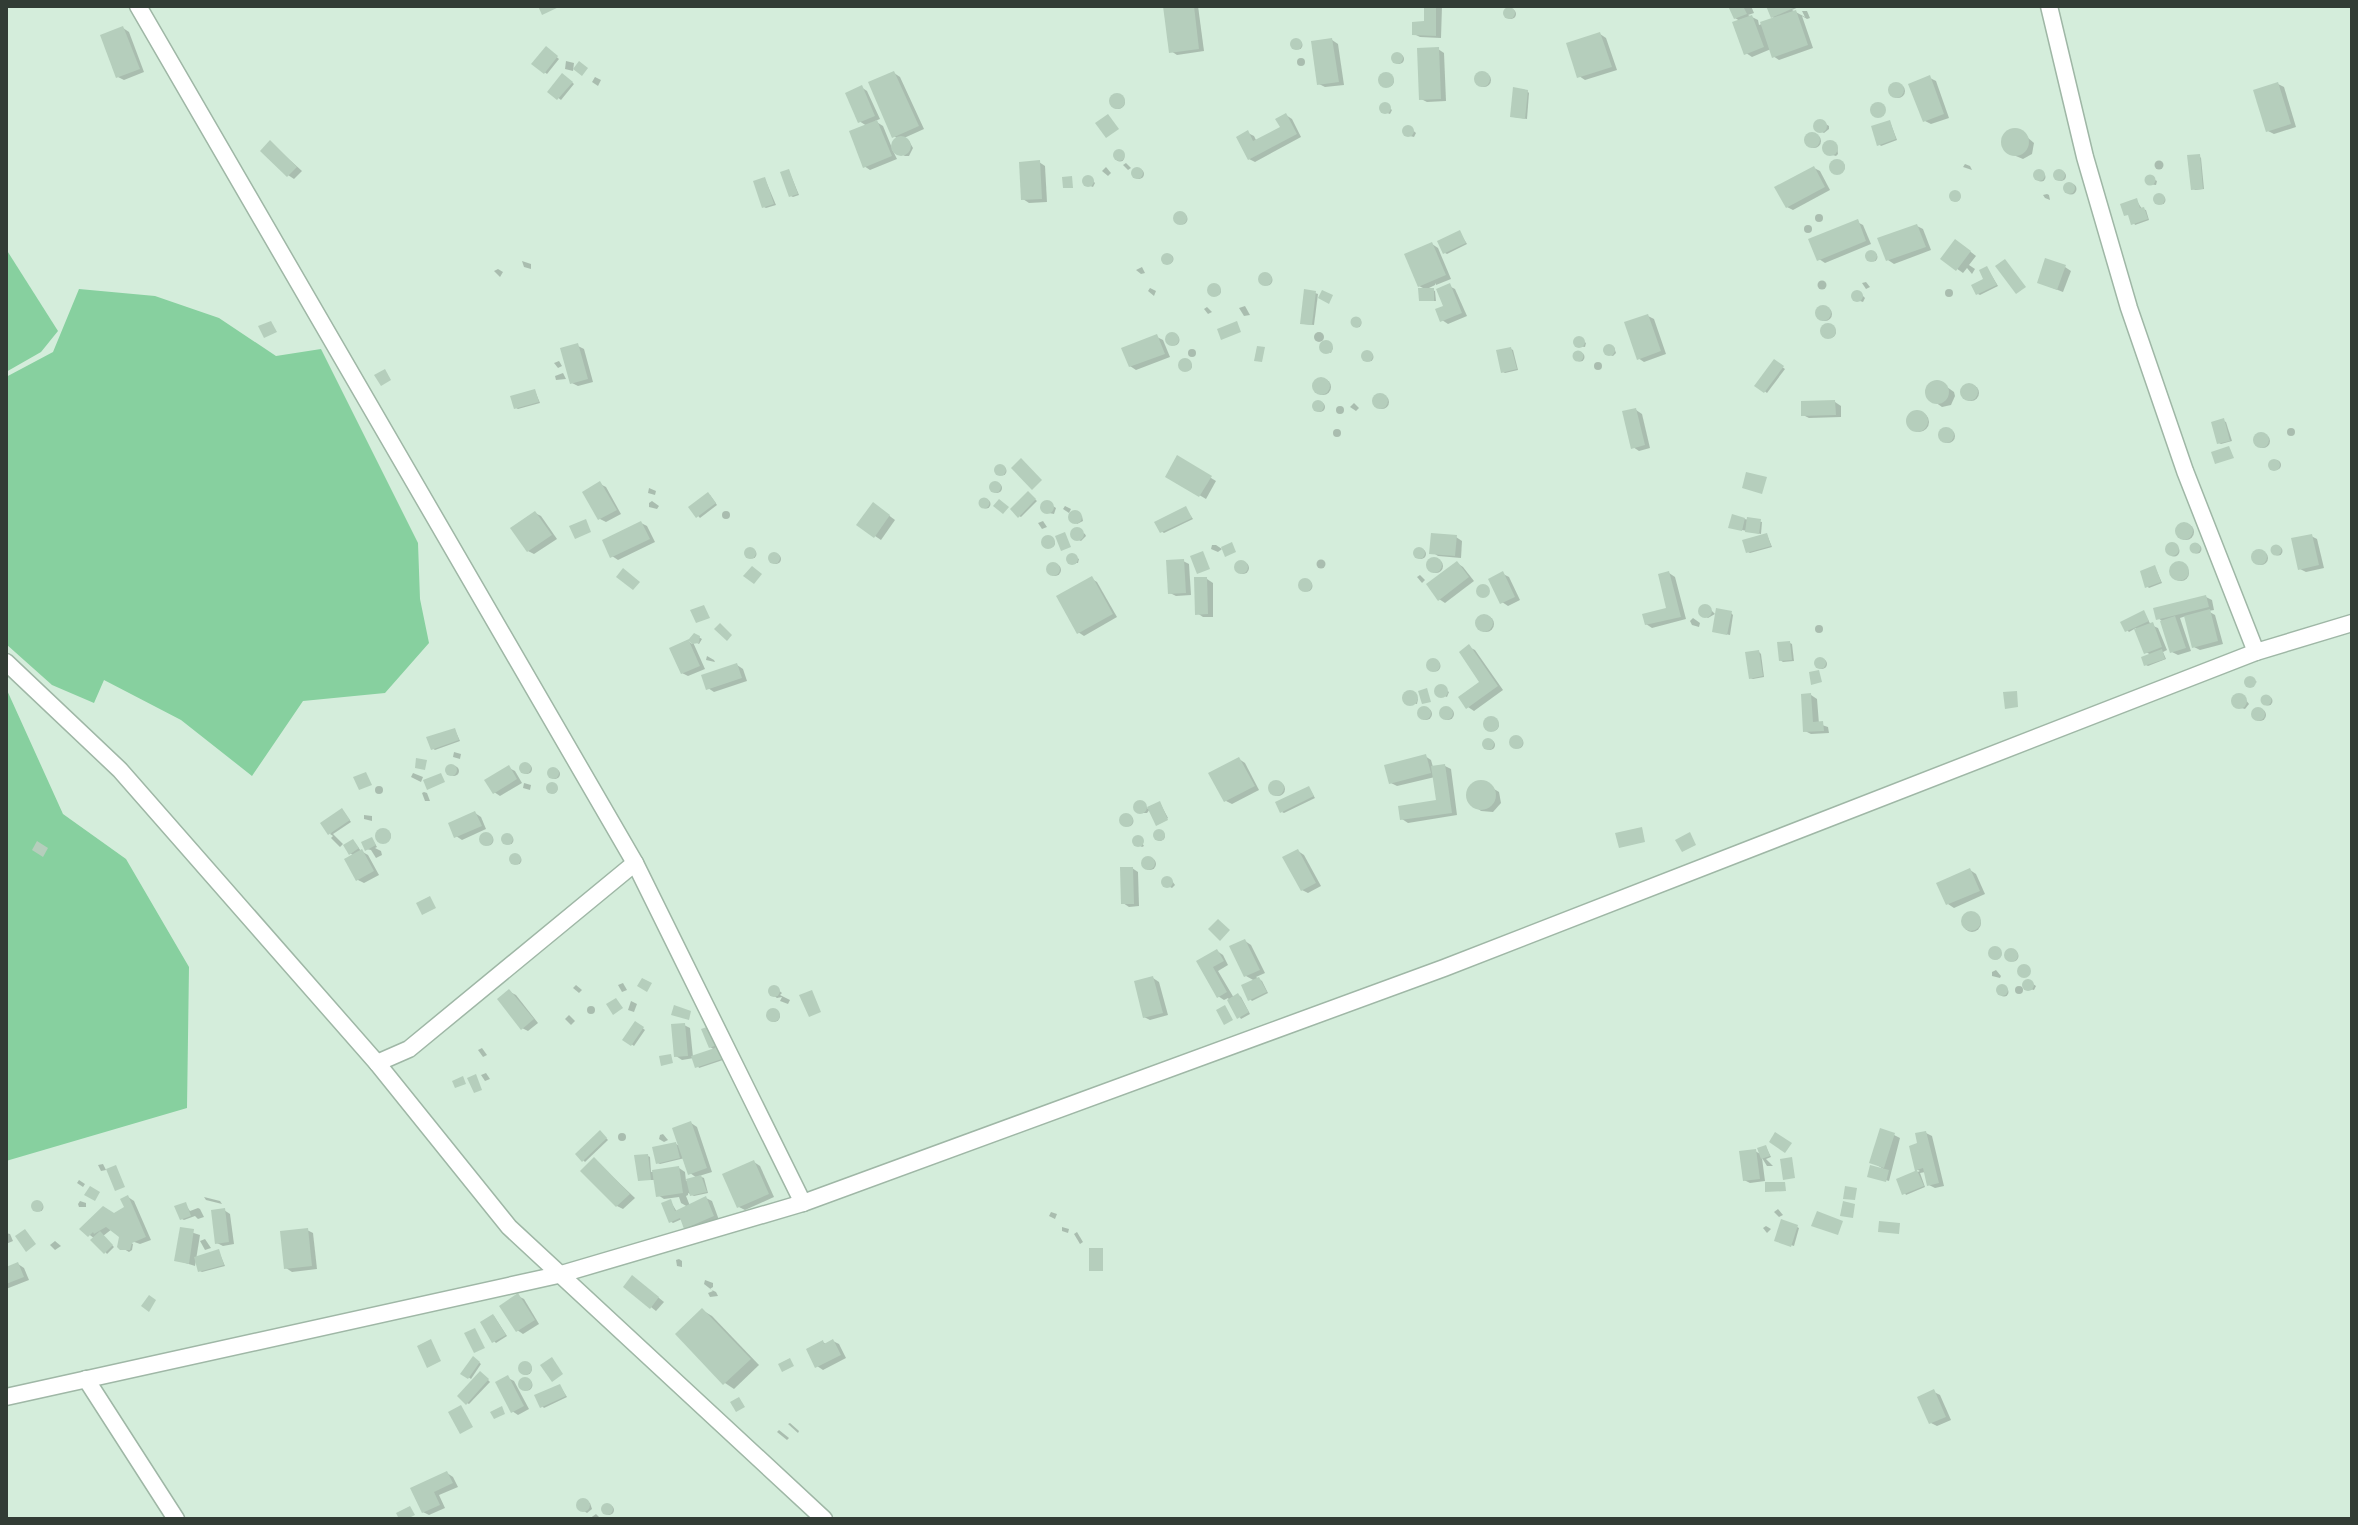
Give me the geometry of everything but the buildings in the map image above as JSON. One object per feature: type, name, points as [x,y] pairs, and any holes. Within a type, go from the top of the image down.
[{"type":"street","points":[[138,6],[635,863],[803,1203]]},
{"type":"street","points":[[2049,6],[2085,157],[2129,308],[2185,471],[2256,652]]},
{"type":"street","points":[[6,1397],[558,1275],[803,1203],[1459,962],[2256,652],[2352,623]]},
{"type":"street","points":[[6,662],[120,770],[377,1063],[509,1227],[824,1519]]},
{"type":"street","points":[[377,1063],[409,1049],[635,863]]},
{"type":"street","points":[[86,1379],[176,1519]]},
{"type":"green space","points":[[6,249],[58,331],[41,352],[6,372]]},
{"type":"green space","points":[[79,289],[155,296],[219,318],[276,356],[321,349],[418,543],[420,599],[429,643],[385,693],[303,701],[252,776],[181,720],[104,680],[94,703],[52,685],[6,644],[6,377],[53,352]]},
{"type":"green space","points":[[6,688],[63,814],[126,859],[189,967],[187,1108],[6,1161]]}]
